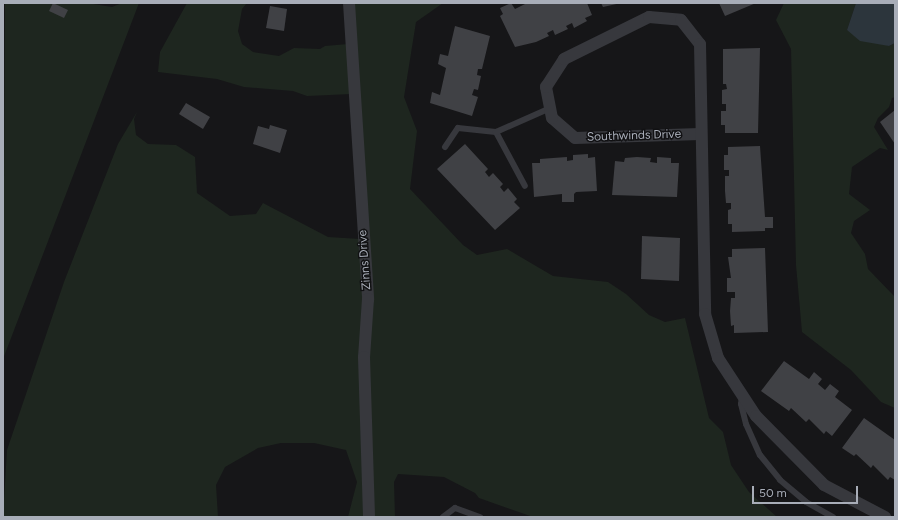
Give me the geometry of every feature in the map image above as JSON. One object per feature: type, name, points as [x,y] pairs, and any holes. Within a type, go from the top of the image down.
[{"type":"street","name":"Zinns Drive","points":[[349,3],[368,299],[364,357],[369,517]]},
{"type":"street","points":[[548,109],[546,87],[564,59],[649,17],[681,20],[700,44],[700,134],[705,314],[718,358],[756,416],[824,485],[885,517]]},
{"type":"street","name":"Southwinds Drive","points":[[548,109],[552,118],[575,138],[700,134]]},
{"type":"lane","points":[[444,147],[458,128],[496,132],[548,109]]},
{"type":"lane","points":[[496,132],[525,186]]},
{"type":"lane","points":[[743,396],[741,404],[746,424],[760,455],[780,480],[806,502],[833,517]]},
{"type":"lane","points":[[443,517],[455,508],[480,517]]},
{"type":"shaded area","points":[[5,3],[87,3],[112,7],[122,3],[139,3],[3,359]]},
{"type":"shaded area","points":[[187,3],[247,3],[242,9],[238,31],[242,44],[253,52],[279,56],[294,48],[320,49],[325,46],[348,44],[347,3],[443,3],[416,22],[404,97],[417,131],[410,189],[463,245],[477,255],[507,249],[553,276],[608,282],[626,294],[649,315],[665,322],[685,318],[709,418],[723,432],[731,465],[749,492],[777,517],[533,517],[479,498],[475,493],[444,477],[398,474],[394,482],[395,517],[348,517],[357,482],[346,450],[314,443],[281,443],[258,448],[225,467],[216,485],[218,517],[3,517],[7,450],[64,282],[118,144],[137,112],[134,119],[136,135],[148,144],[176,145],[195,157],[197,193],[230,216],[256,214],[263,203],[328,237],[360,239],[352,94],[307,96],[293,91],[244,87],[217,79],[158,72],[160,52]]},
{"type":"shaded area","points":[[784,3],[856,3],[847,30],[889,46],[895,43],[895,97],[892,98],[889,107],[878,118],[874,127],[888,150],[880,148],[852,167],[849,194],[870,210],[854,221],[851,233],[865,254],[868,269],[895,297],[895,408],[881,402],[851,370],[802,332],[796,265],[791,49],[776,20]]},
{"type":"shaded area","points":[[856,3],[895,3],[895,43],[889,46],[860,41],[847,30]]},
{"type":"building","points":[[53,3],[68,10],[64,18],[49,11]]},
{"type":"building","points":[[511,3],[515,9],[527,3],[587,3],[592,15],[585,18],[587,21],[574,28],[572,23],[566,26],[568,29],[555,35],[553,30],[547,33],[549,36],[536,42],[515,47],[500,16],[503,14],[500,8]]},
{"type":"building","points":[[601,3],[621,3],[603,7]]},
{"type":"building","points":[[719,3],[756,3],[725,16]]},
{"type":"building","points":[[270,6],[287,9],[284,31],[266,28]]},
{"type":"building","points":[[455,26],[490,36],[482,69],[478,69],[477,75],[481,76],[478,90],[474,89],[472,95],[478,97],[472,116],[430,103],[432,92],[440,95],[446,68],[438,64],[440,54],[448,56]]},
{"type":"building","points":[[760,48],[758,133],[725,133],[725,125],[721,125],[721,111],[726,111],[726,104],[722,104],[722,90],[727,89],[726,84],[723,84],[723,49]]},
{"type":"building","points":[[186,103],[210,117],[203,129],[179,114]]},
{"type":"building","points":[[895,110],[895,144],[880,122]]},
{"type":"building","points":[[270,125],[287,130],[280,153],[253,144],[258,126],[269,129]]},
{"type":"building","points":[[465,144],[488,169],[485,172],[489,177],[493,173],[503,184],[500,187],[504,192],[508,188],[517,199],[514,202],[520,208],[495,230],[437,169]]},
{"type":"building","points":[[760,146],[765,217],[773,217],[773,228],[765,228],[765,231],[732,232],[732,224],[728,224],[728,210],[731,209],[731,203],[726,203],[725,191],[725,176],[729,176],[729,170],[724,170],[724,155],[728,155],[728,147]]},
{"type":"building","points":[[588,154],[588,158],[595,157],[597,191],[576,192],[574,194],[574,202],[562,202],[562,194],[534,197],[532,163],[540,163],[540,159],[567,157],[567,161],[573,160],[573,155]]},
{"type":"building","points":[[657,157],[671,158],[671,163],[679,163],[677,197],[612,195],[615,161],[624,162],[625,158],[651,158],[650,162],[657,163]]},
{"type":"building","points":[[642,236],[680,238],[679,281],[641,279]]},
{"type":"building","points":[[765,248],[768,332],[734,333],[734,325],[731,326],[730,311],[731,298],[735,298],[735,292],[727,292],[727,278],[731,278],[728,257],[732,257],[732,249]]},
{"type":"building","points":[[784,361],[809,379],[814,372],[822,379],[818,384],[825,390],[830,384],[839,391],[835,397],[852,410],[832,436],[826,431],[824,434],[809,419],[806,422],[791,408],[789,411],[761,391]]},
{"type":"building","points":[[864,418],[895,440],[895,480],[890,477],[888,480],[873,465],[871,468],[856,454],[854,456],[842,448]]}]
